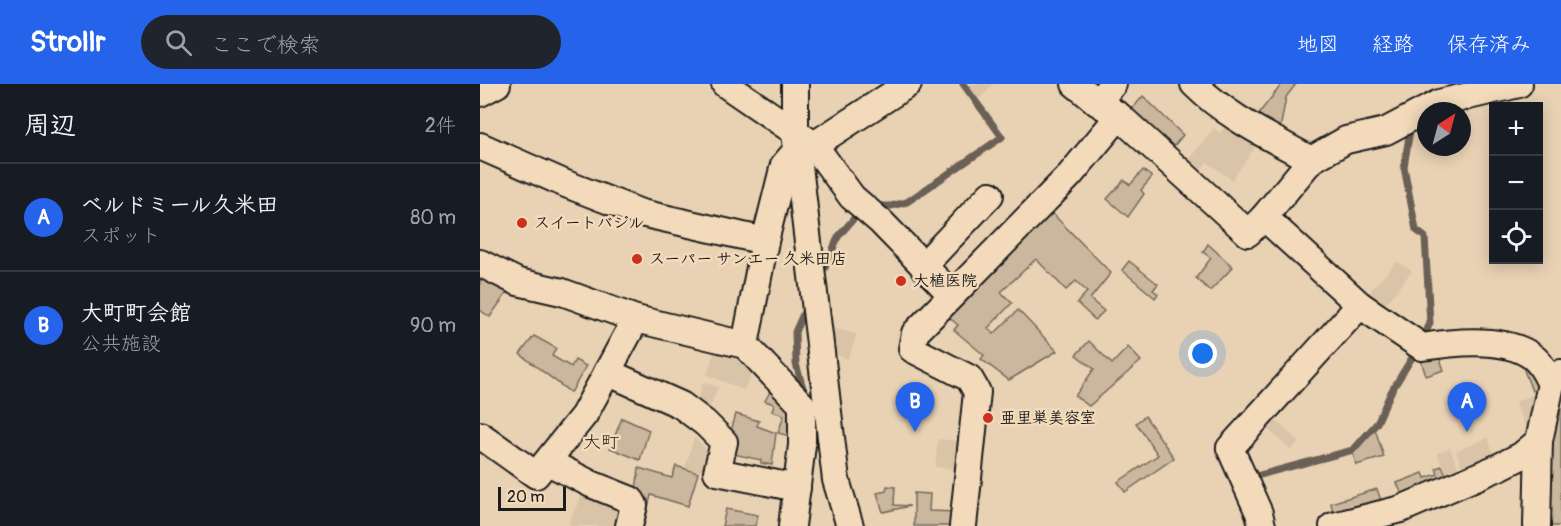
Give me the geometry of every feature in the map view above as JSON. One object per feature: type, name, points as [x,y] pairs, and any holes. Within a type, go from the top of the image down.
[{"type":"street","points":[[480,93],[497,84]]},
{"type":"street","points":[[725,84],[802,143],[952,295]]},
{"type":"street","points":[[795,84],[836,480],[850,526]]},
{"type":"street","points":[[745,345],[765,241],[784,165],[802,143],[908,84]]},
{"type":"street","points":[[1075,84],[1105,93],[1119,116],[1248,233],[1264,218],[1311,160],[1346,140],[1386,131],[1439,103],[1520,84]]},
{"type":"street","points":[[1194,84],[1209,99],[1238,118],[1311,160]]},
{"type":"street","points":[[963,526],[977,392],[969,378],[912,349],[915,333],[1070,175],[1119,116]]},
{"type":"street","points":[[480,146],[566,184],[641,213],[765,241]]},
{"type":"street","points":[[923,266],[990,195]]},
{"type":"street","points":[[1264,218],[1360,305],[1422,346],[1450,342],[1509,346],[1531,356],[1556,379],[1539,441],[1537,526]]},
{"type":"street","points":[[480,263],[518,282],[562,292],[634,324],[745,345],[802,405],[802,445],[795,485],[792,526]]},
{"type":"street","points":[[1262,526],[1259,513],[1230,448],[1309,378],[1360,305]]},
{"type":"street","points":[[480,435],[536,475],[584,415],[634,324]]},
{"type":"street","points":[[607,372],[681,405],[705,423],[724,442],[717,472],[795,485]]},
{"type":"street","points":[[1333,526],[1401,509],[1414,515],[1521,456],[1539,441]]},
{"type":"street","points":[[548,462],[591,484],[631,500],[634,506],[629,526]]},
{"type":"shaded area","points":[[965,84],[992,84],[992,85],[980,99]]},
{"type":"shaded area","points":[[1282,84],[1296,84],[1286,97],[1279,135],[1253,121]]},
{"type":"shaded area","points":[[1143,96],[1183,135],[1169,152],[1128,114]]},
{"type":"shaded area","points":[[1232,118],[1263,136],[1232,180],[1207,162],[1196,175],[1184,165],[1214,128],[1220,133]]},
{"type":"shaded area","points":[[1143,170],[1152,177],[1141,190],[1144,194],[1128,217],[1107,199],[1124,180],[1130,185]]},
{"type":"shaded area","points":[[1046,207],[1111,273],[1090,299],[1104,311],[1095,320],[1077,303],[1087,292],[1076,281],[1066,290],[1036,259],[1001,292],[1012,303],[988,328],[994,334],[1018,310],[1057,351],[1009,380],[981,359],[984,355],[954,330],[958,325],[942,312]]},
{"type":"shaded area","points":[[1208,244],[1233,267],[1210,291],[1196,278],[1211,258],[1203,252]]},
{"type":"shaded area","points":[[1129,261],[1158,284],[1153,290],[1158,294],[1155,298],[1122,270]]},
{"type":"shaded area","points":[[1397,261],[1412,271],[1381,310],[1364,298]]},
{"type":"shaded area","points":[[480,271],[510,288],[490,317],[480,310]]},
{"type":"shaded area","points":[[828,327],[857,334],[848,359],[831,353]]},
{"type":"shaded area","points":[[534,336],[556,348],[552,356],[571,367],[575,360],[586,366],[572,391],[570,392],[520,354]]},
{"type":"shaded area","points":[[1089,341],[1112,364],[1128,347],[1141,361],[1089,406],[1075,396],[1094,369],[1076,355]]},
{"type":"shaded area","points":[[716,346],[741,350],[756,366],[744,390],[707,375]]},
{"type":"shaded area","points":[[1437,351],[1444,370],[1426,376],[1421,360],[1423,353]]},
{"type":"shaded area","points":[[1517,352],[1542,387],[1532,391]]},
{"type":"shaded area","points":[[703,382],[718,387],[705,419],[695,410]]},
{"type":"shaded area","points":[[774,384],[795,406],[794,437],[778,433],[784,415],[772,411],[774,404],[765,401]]},
{"type":"shaded area","points":[[1541,391],[1529,434],[1515,402]]},
{"type":"shaded area","points":[[1561,394],[1561,526],[1547,526],[1551,440]]},
{"type":"shaded area","points":[[736,414],[759,421],[757,426],[776,433],[772,465],[761,463],[761,460],[725,452]]},
{"type":"shaded area","points":[[1269,414],[1299,442],[1291,450],[1261,423]]},
{"type":"shaded area","points":[[1145,416],[1174,458],[1125,492],[1118,482],[1158,455],[1136,423]]},
{"type":"shaded area","points":[[622,418],[649,430],[640,460],[610,448]]},
{"type":"shaded area","points":[[1375,429],[1384,457],[1356,465],[1353,453]]},
{"type":"shaded area","points":[[694,438],[706,448],[703,460],[714,463],[711,475],[685,468]]},
{"type":"shaded area","points":[[1488,438],[1495,458],[1463,471],[1456,451]]},
{"type":"shaded area","points":[[938,439],[967,442],[964,470],[935,467]]},
{"type":"shaded area","points":[[1450,448],[1460,472],[1447,477],[1437,453]]},
{"type":"shaded area","points":[[676,466],[698,473],[688,506],[651,495],[644,526],[631,526],[639,468],[672,478]]},
{"type":"shaded area","points":[[1442,466],[1447,477],[1403,497],[1397,483],[1423,473],[1425,478],[1438,474],[1436,468]]},
{"type":"shaded area","points":[[586,486],[619,499],[625,526],[572,526],[568,523]]},
{"type":"shaded area","points":[[887,486],[895,487],[894,505],[910,506],[883,512],[877,493],[886,491]]},
{"type":"shaded area","points":[[1377,489],[1383,506],[1334,518],[1331,503]]},
{"type":"shaded area","points":[[914,493],[930,494],[929,511],[958,512],[957,526],[914,526]]},
{"type":"shaded area","points":[[726,509],[758,515],[755,526],[722,526]]},
{"type":"waterway","points":[[875,206],[891,206],[907,202],[1002,137],[963,84]]},
{"type":"waterway","points":[[1411,124],[1404,167],[1416,230],[1425,237],[1430,323],[1422,341]]},
{"type":"waterway","points":[[825,268],[838,237],[861,210]]},
{"type":"waterway","points":[[805,395],[796,364],[795,332],[807,305]]},
{"type":"waterway","points":[[1249,478],[1353,450],[1377,423],[1391,392],[1416,351]]},
{"type":"place","name":"スイートバジル","points":[[522,223]]},
{"type":"place","name":"スーパー サンエー 久米田店","points":[[637,259]]},
{"type":"place","name":"大植医院","points":[[901,281]]},
{"type":"place","name":"亜里巣美容室","points":[[988,418]]},
{"type":"place","name":"大町町会館","points":[[915,432]]},
{"type":"place","name":"ベルドミール久米田","points":[[1467,432]]},
{"type":"district","name":"大町","points":[[601,442]]}]
